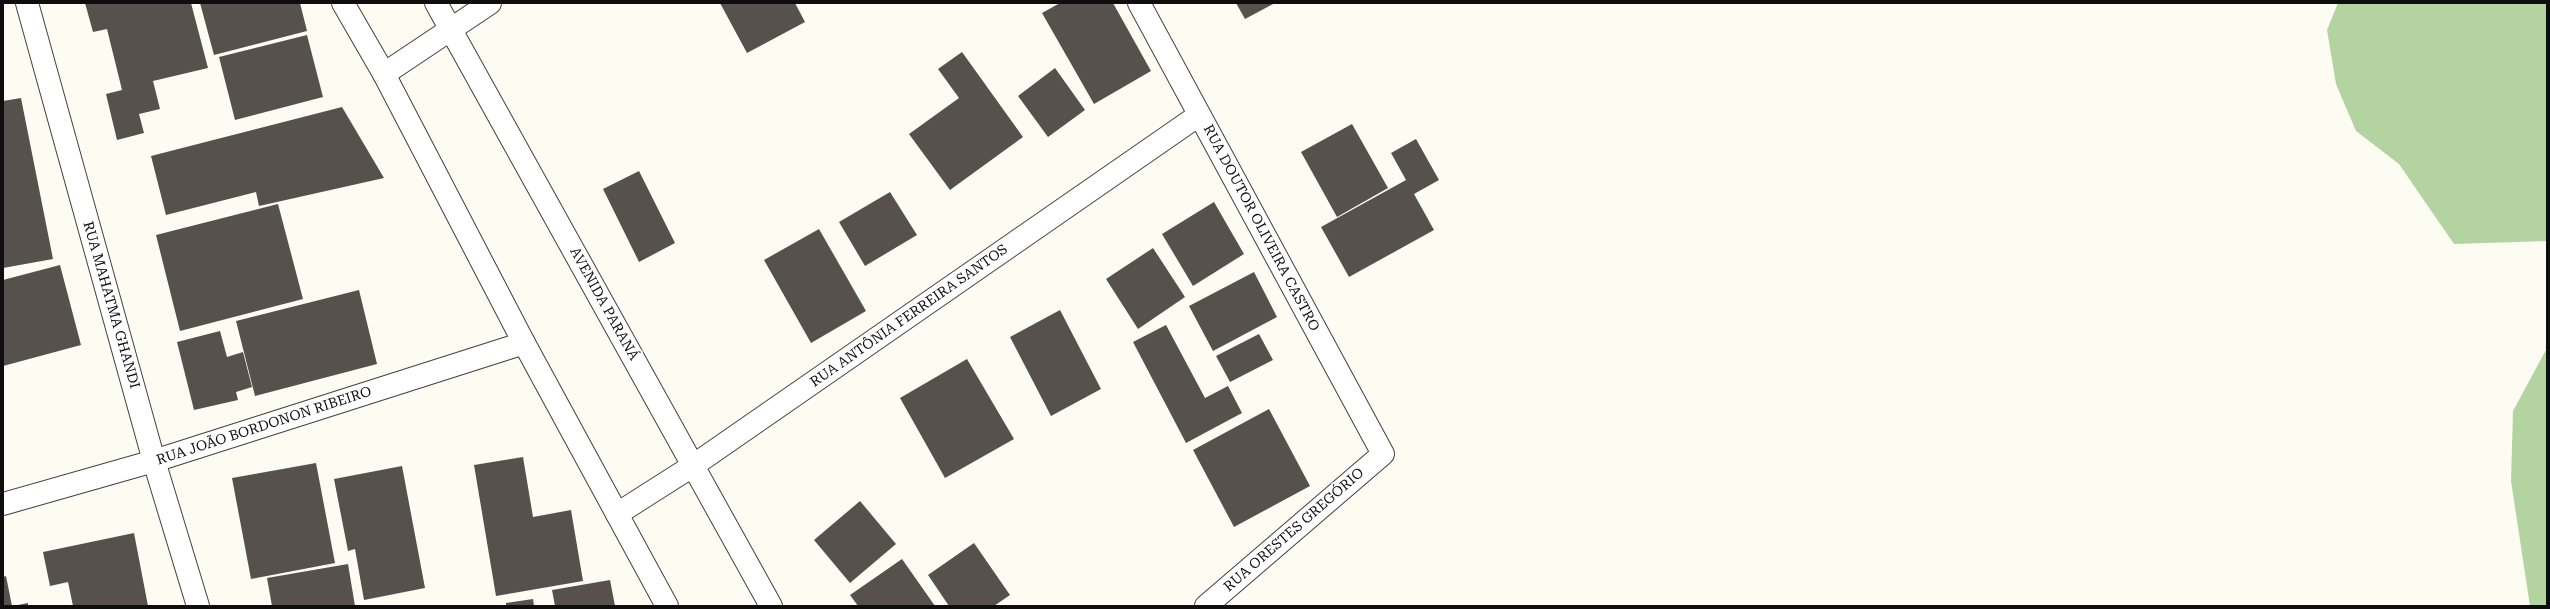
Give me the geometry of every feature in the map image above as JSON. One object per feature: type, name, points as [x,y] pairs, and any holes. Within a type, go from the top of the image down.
[{"type":"street","name":"RUA MAHATMA GHANDI","points":[[27,3],[154,461],[198,606]]},
{"type":"street","points":[[343,3],[384,74],[524,344],[667,606]]},
{"type":"street","name":"AVENIDA PARANÁ","points":[[436,3],[771,606]]},
{"type":"street","points":[[384,74],[490,3]]},
{"type":"street","name":"RUA DOUTOR OLIVEIRA CASTRO","points":[[1139,3],[1382,454]]},
{"type":"street","name":"RUA ANTÔNIA FERREIRA SANTOS","points":[[617,514],[694,465],[1199,115]]},
{"type":"street","name":"RUA JOÃO BORDONON RIBEIRO","points":[[3,504],[154,461],[524,344]]},
{"type":"street","name":"RUA ORESTES GREGÓRIO","points":[[1206,606],[1382,454]]},
{"type":"green space","points":[[2338,3],[2547,3],[2547,241],[2454,244],[2399,164],[2356,131],[2336,84],[2327,30]]},
{"type":"green space","points":[[2547,348],[2547,606],[2530,606],[2511,481],[2513,411]]},
{"type":"building","points":[[85,3],[191,3],[208,68],[153,81],[160,109],[139,114],[144,133],[117,140],[106,94],[122,90],[107,29],[93,32]]},
{"type":"building","points":[[200,3],[300,3],[307,31],[214,55]]},
{"type":"building","points":[[720,3],[795,3],[805,22],[747,53]]},
{"type":"building","points":[[1060,3],[1113,3],[1151,71],[1094,104],[1042,13]]},
{"type":"building","points":[[1236,3],[1275,3],[1245,19]]},
{"type":"building","points":[[307,35],[323,97],[235,120],[219,57]]},
{"type":"building","points":[[962,52],[1023,137],[950,190],[909,134],[959,98],[938,69]]},
{"type":"building","points":[[1055,68],[1085,110],[1048,137],[1018,96]]},
{"type":"building","points":[[21,98],[53,259],[3,268],[3,101]]},
{"type":"building","points":[[342,107],[384,178],[259,206],[256,192],[166,215],[151,156]]},
{"type":"building","points":[[1352,124],[1388,188],[1337,217],[1301,152]]},
{"type":"building","points":[[1416,139],[1439,180],[1414,194],[1434,230],[1349,277],[1321,227],[1406,180],[1391,153]]},
{"type":"building","points":[[639,171],[675,243],[639,262],[603,189]]},
{"type":"building","points":[[890,192],[917,235],[865,266],[839,222]]},
{"type":"building","points":[[1214,202],[1244,254],[1193,286],[1162,234]]},
{"type":"building","points":[[278,204],[303,299],[180,331],[156,235]]},
{"type":"building","points":[[819,229],[866,311],[811,343],[764,260]]},
{"type":"building","points":[[1153,248],[1185,297],[1138,329],[1106,279]]},
{"type":"building","points":[[60,265],[81,345],[3,366],[3,280]]},
{"type":"building","points":[[1254,272],[1277,317],[1213,351],[1189,306]]},
{"type":"building","points":[[359,290],[377,364],[255,396],[236,321]]},
{"type":"building","points":[[1060,310],[1101,389],[1051,416],[1010,337]]},
{"type":"building","points":[[1166,325],[1205,398],[1228,386],[1242,413],[1186,443],[1133,342]]},
{"type":"building","points":[[220,331],[227,357],[243,352],[252,387],[236,392],[238,400],[194,410],[177,342]]},
{"type":"building","points":[[1259,334],[1273,360],[1230,382],[1216,356]]},
{"type":"building","points":[[967,359],[1014,439],[945,478],[900,398]]},
{"type":"building","points":[[1269,409],[1310,486],[1234,527],[1193,450]]},
{"type":"building","points":[[523,457],[533,517],[571,510],[583,581],[496,596],[474,465]]},
{"type":"building","points":[[316,463],[335,563],[251,579],[232,478]]},
{"type":"building","points":[[402,466],[425,588],[364,600],[355,549],[348,551],[334,479]]},
{"type":"building","points":[[860,501],[896,544],[850,583],[814,540]]},
{"type":"building","points":[[134,533],[148,606],[73,606],[68,582],[50,586],[43,552]]},
{"type":"building","points":[[974,543],[1010,595],[994,606],[949,606],[928,575]]},
{"type":"building","points":[[902,559],[935,606],[858,606],[850,595]]},
{"type":"building","points":[[348,564],[355,606],[272,606],[267,578]]},
{"type":"building","points":[[6,576],[12,606],[3,606],[3,577]]},
{"type":"building","points":[[610,580],[615,606],[555,606],[552,590]]},
{"type":"building","points":[[533,599],[534,606],[506,606],[506,603]]},
{"type":"building","points":[[28,603],[28,606],[18,606],[18,605]]}]
